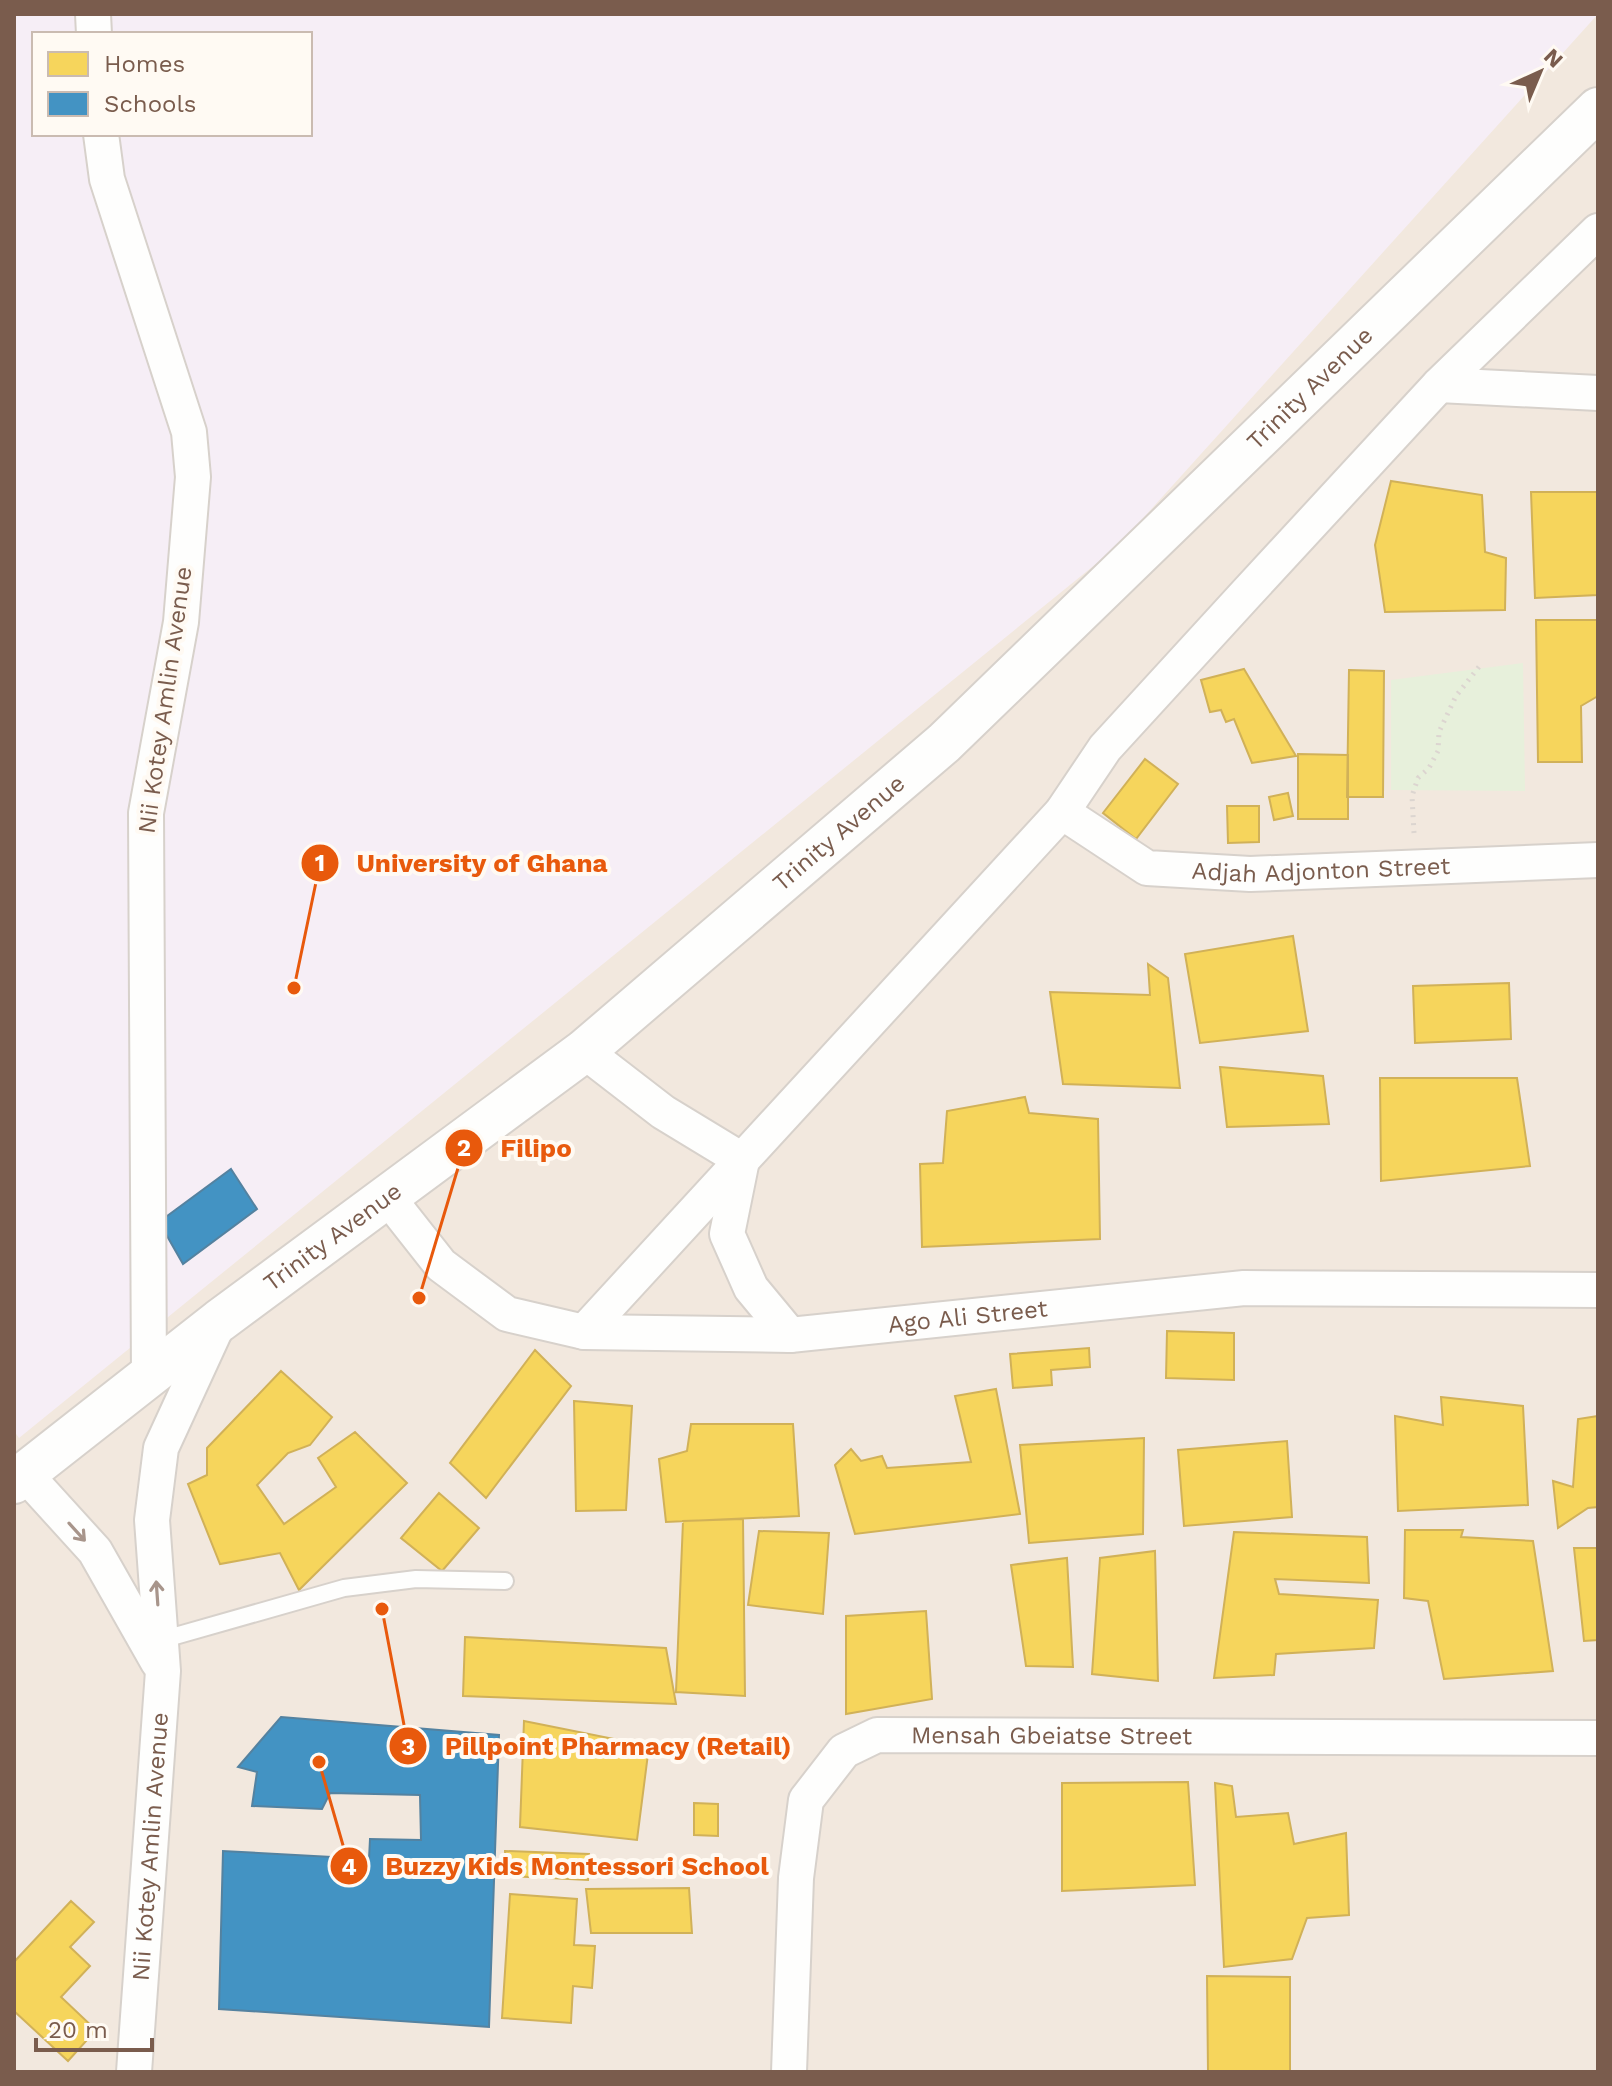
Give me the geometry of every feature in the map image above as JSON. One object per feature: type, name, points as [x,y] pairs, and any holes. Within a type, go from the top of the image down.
[{"type":"street","name":"Trinity Avenue","points":[[20,1478],[219,1321],[389,1199],[584,1051],[944,743],[1598,109]]},
{"type":"street","name":"Nii Kotey Amlin Avenue","points":[[101,136],[107,179],[189,432],[193,477],[181,622],[146,813],[144,846],[149,1377]]},
{"type":"street","points":[[584,1332],[1062,812],[1105,748],[1439,385],[1598,231]]},
{"type":"street","points":[[1439,385],[1598,393]]},
{"type":"street","name":"Adjah Adjonton Street","points":[[1062,812],[1147,868],[1250,874],[1598,860]]},
{"type":"street","points":[[584,1051],[663,1112],[742,1160]]},
{"type":"street","points":[[742,1160],[727,1234],[751,1288],[790,1335]]},
{"type":"street","name":"Ago Ali Street","points":[[389,1199],[441,1265],[507,1314],[584,1332],[790,1335],[1244,1288],[1598,1290]]},
{"type":"street","name":"Nii Kotey Amlin Avenue","points":[[134,2072],[162,1656],[152,1520],[161,1448],[219,1321]]},
{"type":"street","points":[[20,1478],[95,1551],[162,1656]]},
{"type":"street","name":"Mensah Gbeiatse Street","points":[[789,2072],[797,1863],[806,1800],[844,1751],[877,1735],[1598,1738]]},
{"type":"lane","points":[[162,1656],[344,1588],[416,1579],[505,1581]]},
{"type":"path","points":[[1416,865],[1412,796],[1418,778],[1429,768],[1438,751],[1439,732],[1445,717],[1482,663]]},
{"type":"shaded area","points":[[14,14],[1598,14],[1118,546],[19,1438],[14,1431]]},
{"type":"shaded area","points":[[1598,14],[1598,2072],[14,2072],[14,1251]]},
{"type":"green space","points":[[1523,663],[1525,791],[1391,790],[1391,680]]},
{"type":"building: Homes","points":[[1391,481],[1482,495],[1485,552],[1506,558],[1505,610],[1385,612],[1375,545]]},
{"type":"building: Homes","points":[[1531,492],[1598,492],[1598,595],[1535,598]]},
{"type":"building: Homes","points":[[1536,620],[1598,620],[1598,696],[1581,706],[1582,762],[1538,762]]},
{"type":"building: Homes","points":[[1244,669],[1296,756],[1252,763],[1234,719],[1226,722],[1221,710],[1210,712],[1201,680]]},
{"type":"building: Homes","points":[[1349,670],[1384,671],[1383,797],[1347,797]]},
{"type":"building: Homes","points":[[1298,754],[1348,755],[1348,819],[1298,819]]},
{"type":"building: Homes","points":[[1145,759],[1178,784],[1136,839],[1103,813]]},
{"type":"building: Homes","points":[[1288,793],[1293,816],[1274,820],[1269,797]]},
{"type":"building: Homes","points":[[1227,806],[1259,806],[1259,842],[1228,843]]},
{"type":"building: Homes","points":[[1293,936],[1308,1031],[1200,1043],[1185,954]]},
{"type":"building: Homes","points":[[1148,964],[1168,978],[1180,1088],[1063,1084],[1050,992],[1150,995]]},
{"type":"building: Homes","points":[[1509,983],[1511,1039],[1415,1043],[1413,986]]},
{"type":"building: Homes","points":[[1220,1067],[1323,1076],[1329,1124],[1227,1127]]},
{"type":"building: Homes","points":[[1380,1078],[1517,1078],[1530,1166],[1381,1181]]},
{"type":"building: Homes","points":[[1025,1097],[1029,1113],[1098,1119],[1100,1239],[922,1247],[920,1164],[943,1163],[947,1111]]},
{"type":"building: Homes","points":[[1167,1331],[1234,1333],[1234,1380],[1166,1378]]},
{"type":"building: Homes","points":[[1089,1348],[1090,1367],[1051,1370],[1052,1385],[1013,1388],[1010,1354]]},
{"type":"building: Homes","points":[[535,1350],[571,1386],[486,1498],[450,1463]]},
{"type":"building: Homes","points":[[281,1371],[332,1417],[310,1445],[288,1453],[257,1485],[284,1524],[336,1487],[318,1458],[355,1432],[407,1483],[299,1590],[280,1553],[220,1564],[188,1484],[207,1475],[207,1448]]},
{"type":"building: Homes","points":[[996,1389],[1020,1514],[855,1534],[835,1465],[851,1449],[861,1461],[882,1456],[887,1468],[971,1462],[955,1396]]},
{"type":"building: Homes","points":[[1441,1397],[1523,1406],[1528,1505],[1398,1511],[1395,1416],[1443,1425]]},
{"type":"building: Homes","points":[[574,1401],[632,1406],[626,1510],[576,1511]]},
{"type":"building: Homes","points":[[1598,1416],[1598,1507],[1588,1508],[1558,1528],[1553,1481],[1573,1487],[1578,1419]]},
{"type":"building: Homes","points":[[691,1424],[793,1424],[799,1516],[666,1522],[659,1459],[687,1451]]},
{"type":"building: Homes","points":[[1144,1438],[1143,1534],[1029,1543],[1020,1445]]},
{"type":"building: Homes","points":[[1287,1441],[1292,1517],[1184,1526],[1178,1450]]},
{"type":"building: Homes","points":[[439,1493],[479,1528],[442,1571],[401,1538]]},
{"type":"building: Homes","points":[[743,1519],[745,1696],[676,1692],[683,1521]]},
{"type":"building: Homes","points":[[1405,1530],[1463,1530],[1461,1537],[1533,1541],[1553,1671],[1444,1679],[1428,1601],[1404,1598]]},
{"type":"building: Homes","points":[[759,1531],[829,1533],[823,1614],[748,1605]]},
{"type":"building: Homes","points":[[1234,1532],[1367,1537],[1369,1583],[1275,1579],[1279,1594],[1378,1600],[1374,1648],[1276,1654],[1274,1675],[1214,1678]]},
{"type":"building: Homes","points":[[1574,1548],[1598,1548],[1598,1640],[1584,1641]]},
{"type":"building: Homes","points":[[1155,1551],[1158,1681],[1092,1674],[1100,1558]]},
{"type":"building: Homes","points":[[1067,1558],[1073,1667],[1026,1666],[1011,1565]]},
{"type":"building: Homes","points":[[926,1611],[932,1699],[846,1714],[846,1616]]},
{"type":"building: Homes","points":[[465,1637],[666,1648],[676,1704],[463,1696]]},
{"type":"building: Homes","points":[[524,1721],[649,1746],[637,1840],[520,1827]]},
{"type":"building: Homes","points":[[1188,1782],[1195,1885],[1062,1891],[1062,1783]]},
{"type":"building: Homes","points":[[1215,1783],[1232,1786],[1236,1817],[1288,1813],[1294,1844],[1346,1833],[1349,1915],[1307,1918],[1292,1959],[1224,1967]]},
{"type":"building: Homes","points":[[694,1803],[718,1804],[718,1836],[694,1835]]},
{"type":"building: Homes","points":[[505,1851],[589,1854],[588,1880],[506,1876]]},
{"type":"building: Homes","points":[[689,1888],[692,1933],[591,1933],[586,1889]]},
{"type":"building: Homes","points":[[510,1894],[577,1899],[574,1945],[595,1946],[592,1988],[573,1986],[571,2023],[502,2018]]},
{"type":"building: Homes","points":[[71,1901],[94,1922],[70,1947],[90,1966],[61,1997],[96,2030],[68,2061],[14,2011],[14,1962]]},
{"type":"building: Homes","points":[[1207,1976],[1290,1977],[1290,2072],[1208,2072]]},
{"type":"building: Schools","points":[[231,1169],[257,1209],[183,1264],[159,1222]]},
{"type":"building: Schools","points":[[281,1717],[499,1735],[489,2027],[219,2009],[223,1851],[369,1859],[370,1839],[421,1840],[420,1795],[330,1793],[322,1809],[252,1806],[257,1772],[238,1767]]},
{"type":"place","name":"University of Ghana","points":[[294,988]]},
{"type":"place","name":"Filipo","points":[[419,1298]]},
{"type":"place","name":"Pillpoint Pharmacy (Retail)","points":[[382,1609]]},
{"type":"place","name":"Buzzy Kids Montessori School","points":[[319,1762]]}]
